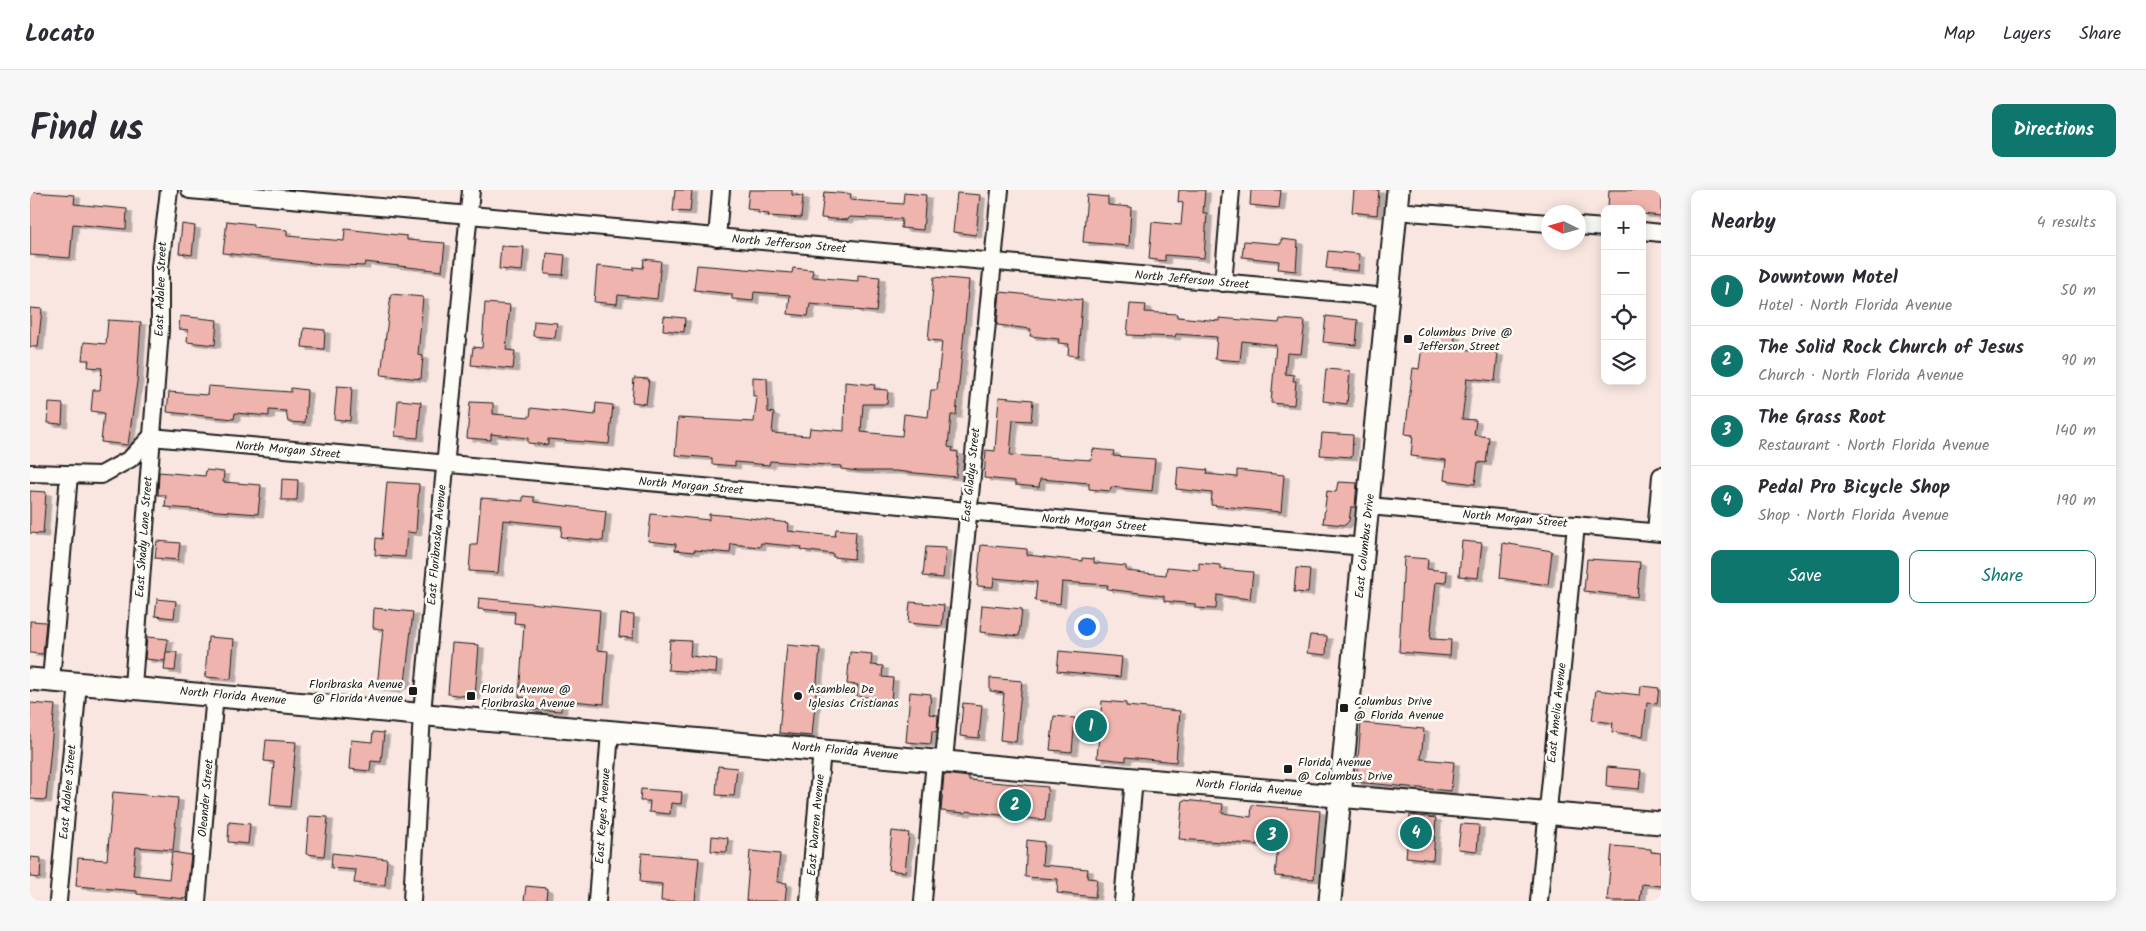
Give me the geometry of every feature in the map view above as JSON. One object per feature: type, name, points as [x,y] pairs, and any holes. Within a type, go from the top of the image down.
[{"type":"main road","name":"East Columbus Drive","points":[[1330,901],[1397,200]]},
{"type":"main road","name":"North Florida Avenue","points":[[30,678],[1134,779],[1547,815],[1661,823]]},
{"type":"street","name":"East Adalee Street","points":[[155,388],[160,330],[160,267],[168,190]]},
{"type":"street","name":"North Jefferson Street","points":[[190,190],[307,195],[469,216],[1388,297]]},
{"type":"street","name":"East Floribraska Avenue","points":[[412,901],[422,713],[471,190]]},
{"type":"street","points":[[717,238],[721,190]]},
{"type":"street","name":"East Gladys Street","points":[[923,901],[967,511],[1000,190]]},
{"type":"street","points":[[1223,283],[1231,190]]},
{"type":"street","points":[[1397,200],[1541,222]]},
{"type":"street","points":[[1586,227],[1601,228]]},
{"type":"street","points":[[1646,231],[1661,233]]},
{"type":"street","name":"East Shady Lane Street","points":[[133,686],[155,388]]},
{"type":"street","points":[[30,473],[101,474],[130,459],[151,436]]},
{"type":"street","name":"North Morgan Street","points":[[151,436],[1365,548]]},
{"type":"street","points":[[51,680],[69,475]]},
{"type":"street","points":[[1658,532],[1661,476]]},
{"type":"street","name":"North Morgan Street","points":[[1369,506],[1658,532]]},
{"type":"street","name":"East Amelia Avenue","points":[[1539,901],[1576,525]]},
{"type":"street","name":"East Adalee Street","points":[[58,901],[78,683]]},
{"type":"street","name":"Oleander Street","points":[[197,901],[215,694]]},
{"type":"street","name":"East Keyes Avenue","points":[[597,901],[610,732]]},
{"type":"street","name":"East Warren Avenue","points":[[809,901],[822,749]]},
{"type":"street","points":[[1123,901],[1134,779]]},
{"type":"building","points":[[675,190],[692,190],[690,212],[673,211]]},
{"type":"building","points":[[749,190],[792,190],[792,195],[803,196],[801,218],[768,216],[769,214],[758,213],[758,210],[747,209]]},
{"type":"building","points":[[1179,190],[1205,190],[1203,213],[1207,213],[1204,258],[1165,255],[1165,261],[1149,259],[1152,222],[1181,225],[1183,203],[1178,202]]},
{"type":"building","points":[[1251,190],[1281,190],[1279,208],[1250,205]]},
{"type":"building","points":[[1354,190],[1379,190],[1377,215],[1352,212]]},
{"type":"building","points":[[1609,190],[1661,190],[1661,216],[1646,214],[1646,205],[1608,205]]},
{"type":"building","points":[[30,192],[75,195],[74,204],[127,209],[126,229],[73,224],[70,258],[30,255]]},
{"type":"building","points":[[824,192],[851,194],[850,200],[903,204],[904,193],[926,195],[923,230],[901,228],[902,219],[849,217],[848,220],[821,218]]},
{"type":"building","points":[[957,193],[980,195],[976,235],[953,232]]},
{"type":"building","points":[[1087,195],[1108,197],[1108,205],[1131,207],[1129,246],[1083,242]]},
{"type":"building","points":[[227,221],[253,224],[253,227],[287,230],[287,236],[344,241],[345,229],[407,236],[407,240],[445,243],[442,271],[365,262],[364,266],[322,264],[223,253]]},
{"type":"building","points":[[182,224],[195,226],[192,255],[179,253]]},
{"type":"building","points":[[1281,239],[1298,241],[1296,271],[1278,269],[1279,261],[1242,257],[1244,241],[1281,244]]},
{"type":"building","points":[[501,246],[524,247],[522,271],[499,269]]},
{"type":"building","points":[[1328,251],[1359,254],[1358,271],[1326,268]]},
{"type":"building","points":[[547,253],[565,255],[563,275],[545,274]]},
{"type":"building","points":[[644,259],[661,261],[657,299],[618,295],[617,304],[594,302],[597,266],[634,270],[634,267],[643,268]]},
{"type":"building","points":[[697,265],[792,273],[793,268],[813,270],[812,277],[858,281],[858,275],[880,277],[876,312],[810,304],[808,316],[788,314],[790,295],[754,292],[753,301],[732,299],[732,294],[694,290]]},
{"type":"building","points":[[934,277],[969,280],[956,415],[951,415],[948,447],[953,448],[952,451],[958,452],[956,477],[895,471],[858,471],[841,469],[841,466],[770,461],[769,465],[735,462],[735,466],[712,464],[712,458],[675,455],[678,418],[754,422],[757,396],[753,396],[753,377],[767,378],[768,412],[774,413],[772,433],[809,436],[810,428],[844,431],[845,382],[875,385],[874,389],[888,390],[887,404],[863,404],[861,432],[902,436],[904,414],[928,417],[931,390],[937,390],[942,341],[928,340]]},
{"type":"building","points":[[1000,292],[1082,300],[1078,356],[1068,355],[1069,344],[1058,343],[1059,339],[1030,336],[1031,329],[997,325]]},
{"type":"building","points":[[391,294],[423,297],[418,355],[423,356],[421,379],[381,375]]},
{"type":"building","points":[[485,303],[510,305],[506,350],[515,351],[513,369],[471,365],[473,347],[482,348]]},
{"type":"building","points":[[1130,304],[1146,305],[1145,312],[1177,314],[1177,317],[1219,321],[1219,318],[1279,323],[1280,319],[1305,321],[1301,354],[1287,353],[1285,374],[1294,375],[1293,381],[1296,381],[1294,405],[1271,403],[1276,345],[1242,341],[1240,361],[1215,359],[1217,337],[1176,334],[1175,337],[1127,335]]},
{"type":"building","points":[[30,308],[42,309],[38,347],[30,347]]},
{"type":"building","points":[[180,316],[217,320],[215,345],[187,342],[188,330],[179,329]]},
{"type":"building","points":[[664,316],[685,318],[684,332],[663,330]]},
{"type":"building","points":[[1326,316],[1358,320],[1356,345],[1323,342]]},
{"type":"building","points":[[108,320],[141,322],[137,382],[128,445],[101,442],[104,413],[91,411],[93,390],[100,390],[102,368],[88,367],[89,360],[82,360],[84,342],[106,344]]},
{"type":"building","points":[[534,321],[557,323],[555,338],[533,336]]},
{"type":"building","points":[[304,328],[325,330],[324,349],[302,347]]},
{"type":"building","points":[[1434,333],[1455,335],[1454,348],[1498,353],[1495,381],[1467,378],[1462,419],[1476,420],[1474,435],[1489,437],[1486,463],[1478,462],[1475,484],[1444,480],[1446,460],[1411,456],[1413,435],[1405,434],[1413,368],[1419,369],[1422,346],[1432,347]]},
{"type":"building","points":[[1326,369],[1350,371],[1347,404],[1323,401]]},
{"type":"building","points":[[634,378],[649,379],[646,404],[632,402]]},
{"type":"building","points":[[208,386],[291,392],[291,388],[307,390],[305,423],[288,422],[286,411],[269,410],[269,416],[235,413],[234,419],[167,412],[169,392],[207,395]]},
{"type":"building","points":[[337,386],[352,387],[350,421],[334,419]]},
{"type":"building","points":[[999,397],[1033,400],[1031,421],[1013,420],[1010,455],[1092,460],[1093,449],[1114,451],[1113,456],[1155,459],[1152,491],[1111,487],[1110,491],[1089,489],[1089,483],[1040,479],[1039,487],[1015,485],[1015,481],[984,478],[986,450],[995,451]]},
{"type":"building","points":[[398,400],[421,402],[418,438],[395,436]]},
{"type":"building","points":[[470,402],[493,403],[493,414],[530,417],[531,408],[595,415],[596,403],[613,405],[609,444],[548,439],[548,445],[528,443],[528,438],[491,434],[491,440],[467,438]]},
{"type":"building","points":[[49,403],[63,404],[62,424],[48,423]]},
{"type":"building","points":[[1322,433],[1353,435],[1352,457],[1320,455]]},
{"type":"building","points":[[1178,467],[1208,470],[1207,474],[1237,477],[1237,470],[1284,475],[1281,512],[1211,505],[1212,493],[1176,489]]},
{"type":"building","points":[[206,470],[224,472],[223,482],[261,485],[258,514],[165,507],[166,495],[158,495],[159,472],[205,476]]},
{"type":"building","points":[[282,479],[298,480],[297,500],[281,500]]},
{"type":"building","points":[[387,482],[419,484],[416,533],[407,532],[405,557],[375,555],[376,538],[382,539]]},
{"type":"building","points":[[1338,482],[1357,483],[1355,507],[1351,507],[1349,521],[1345,525],[1323,523],[1327,491],[1336,492]]},
{"type":"building","points":[[30,491],[46,492],[43,534],[30,533]]},
{"type":"building","points":[[523,496],[534,497],[534,502],[606,511],[603,541],[561,537],[562,526],[503,520],[498,573],[469,571],[471,545],[477,545],[481,498],[523,501]]},
{"type":"building","points":[[651,514],[709,520],[709,514],[733,516],[789,523],[788,531],[835,536],[836,529],[856,531],[854,559],[833,557],[833,554],[801,550],[802,547],[761,543],[760,547],[731,544],[730,553],[675,550],[676,544],[648,541]]},
{"type":"building","points":[[157,541],[180,543],[178,560],[155,558]]},
{"type":"building","points":[[1462,541],[1482,543],[1478,578],[1459,576]]},
{"type":"building","points":[[1503,543],[1552,551],[1548,585],[1500,578]]},
{"type":"building","points":[[981,545],[1027,549],[1027,555],[1082,561],[1082,558],[1094,559],[1094,563],[1126,566],[1126,571],[1166,575],[1167,567],[1199,570],[1199,563],[1220,565],[1220,569],[1253,572],[1250,599],[1217,595],[1216,609],[1195,608],[1195,604],[1164,601],[1164,596],[1107,589],[1108,585],[1062,582],[1060,604],[1035,601],[1037,582],[994,578],[993,587],[977,586]]},
{"type":"building","points":[[926,547],[946,548],[943,578],[923,576]]},
{"type":"building","points":[[1404,557],[1428,559],[1427,569],[1447,571],[1446,583],[1436,582],[1430,639],[1451,640],[1450,656],[1399,652]]},
{"type":"building","points":[[1587,559],[1640,562],[1637,597],[1584,591]]},
{"type":"building","points":[[1296,568],[1310,569],[1308,593],[1294,592]]},
{"type":"building","points":[[479,598],[600,610],[597,650],[608,651],[604,704],[562,700],[561,711],[528,709],[530,698],[519,697],[524,624],[514,623],[515,612],[478,609]]},
{"type":"building","points":[[157,599],[176,601],[174,618],[155,616]]},
{"type":"building","points":[[910,602],[944,605],[942,626],[908,623]]},
{"type":"building","points":[[982,605],[1022,609],[1019,636],[980,632]]},
{"type":"building","points":[[374,608],[413,612],[405,683],[394,690],[377,688],[383,629],[373,628]]},
{"type":"building","points":[[621,614],[634,615],[633,638],[619,637]]},
{"type":"building","points":[[30,621],[46,622],[43,654],[30,653]]},
{"type":"building","points":[[1310,635],[1327,636],[1326,655],[1307,653]]},
{"type":"building","points":[[147,637],[168,639],[165,661],[145,659]]},
{"type":"building","points":[[208,637],[234,639],[231,679],[205,677]]},
{"type":"building","points":[[670,640],[691,641],[690,656],[717,659],[716,673],[668,670]]},
{"type":"building","points":[[452,643],[479,645],[475,697],[448,694]]},
{"type":"building","points":[[787,645],[820,648],[812,736],[779,733]]},
{"type":"building","points":[[1059,651],[1122,657],[1120,677],[1057,671]]},
{"type":"building","points":[[166,652],[177,652],[175,671],[164,670]]},
{"type":"building","points":[[850,652],[872,654],[871,665],[883,666],[882,677],[893,678],[891,700],[857,696],[858,685],[847,684]]},
{"type":"building","points":[[990,678],[1022,681],[1016,742],[1000,740],[1004,693],[990,691]]},
{"type":"building","points":[[1641,686],[1659,688],[1657,704],[1647,703],[1643,736],[1612,732],[1613,723],[1592,720],[1596,690],[1640,695]]},
{"type":"building","points":[[910,692],[931,694],[929,714],[938,715],[937,732],[932,731],[931,744],[906,742]]},
{"type":"building","points":[[1102,701],[1126,703],[1126,706],[1180,711],[1176,762],[1126,757],[1126,761],[1097,758]]},
{"type":"building","points":[[30,703],[55,705],[46,800],[30,799]]},
{"type":"building","points":[[963,703],[982,705],[979,738],[960,736]]},
{"type":"building","points":[[1054,716],[1075,718],[1072,752],[1050,750]]},
{"type":"building","points":[[1361,723],[1424,729],[1421,759],[1454,762],[1451,791],[1356,782]]},
{"type":"building","points":[[373,732],[384,733],[381,762],[371,761],[370,771],[349,769],[351,740],[372,742]]},
{"type":"building","points":[[266,740],[296,742],[290,807],[270,805],[274,762],[264,761]]},
{"type":"building","points":[[718,766],[737,768],[734,796],[716,795]]},
{"type":"building","points":[[1607,767],[1641,770],[1639,789],[1606,786]]},
{"type":"building","points":[[944,774],[969,777],[969,780],[1048,787],[1045,820],[966,811],[966,813],[941,811]]},
{"type":"building","points":[[641,789],[682,792],[681,804],[671,803],[670,814],[649,812],[650,801],[640,801]]},
{"type":"building","points":[[113,792],[178,798],[173,850],[136,847],[133,875],[169,879],[172,852],[191,855],[186,899],[137,894],[137,891],[76,886],[78,858],[107,860]]},
{"type":"building","points":[[1183,800],[1223,804],[1222,813],[1251,817],[1252,805],[1320,811],[1314,879],[1275,876],[1278,846],[1179,839]]},
{"type":"building","points":[[1410,815],[1436,818],[1433,860],[1406,857]]},
{"type":"building","points":[[309,816],[328,817],[324,856],[306,854]]},
{"type":"building","points":[[229,822],[250,824],[248,844],[228,842]]},
{"type":"building","points":[[1461,824],[1479,825],[1477,851],[1458,849]]},
{"type":"building","points":[[892,831],[909,833],[905,872],[888,870]]},
{"type":"building","points":[[712,836],[728,838],[727,852],[711,851]]},
{"type":"building","points":[[1027,840],[1044,842],[1042,865],[1088,869],[1087,878],[1097,879],[1095,897],[1057,893],[1058,879],[1025,877]]},
{"type":"building","points":[[1612,846],[1651,849],[1651,852],[1661,853],[1661,886],[1642,884],[1640,901],[1607,901]]},
{"type":"building","points":[[750,851],[780,854],[777,882],[787,883],[785,901],[746,901]]},
{"type":"building","points":[[332,853],[387,859],[385,885],[354,883],[356,870],[331,868]]},
{"type":"building","points":[[642,853],[699,858],[695,901],[661,901],[662,884],[640,882]]},
{"type":"building","points":[[30,857],[41,858],[40,878],[30,877]]},
{"type":"building","points":[[526,886],[547,888],[546,901],[524,901]]},
{"type":"place","name":"Columbus Drive @ Jefferson Street","points":[[1408,339]]},
{"type":"place","name":"Floribraska Avenue @ Florida Avenue","points":[[413,691]]},
{"type":"place","name":"Florida Avenue @ Floribraska Avenue","points":[[471,696]]},
{"type":"place","name":"Asamblea De Iglesias Cristianas","points":[[798,696]]},
{"type":"place","name":"Columbus Drive @ Florida Avenue","points":[[1344,708]]},
{"type":"place","name":"Downtown Motel","points":[[1091,726]]},
{"type":"place","name":"Florida Avenue @ Columbus Drive","points":[[1288,769]]},
{"type":"place","name":"The Solid Rock Church of Jesus","points":[[1015,805]]},
{"type":"place","name":"Pedal Pro Bicycle Shop","points":[[1416,833]]},
{"type":"place","name":"The Grass Root","points":[[1272,835]]}]
